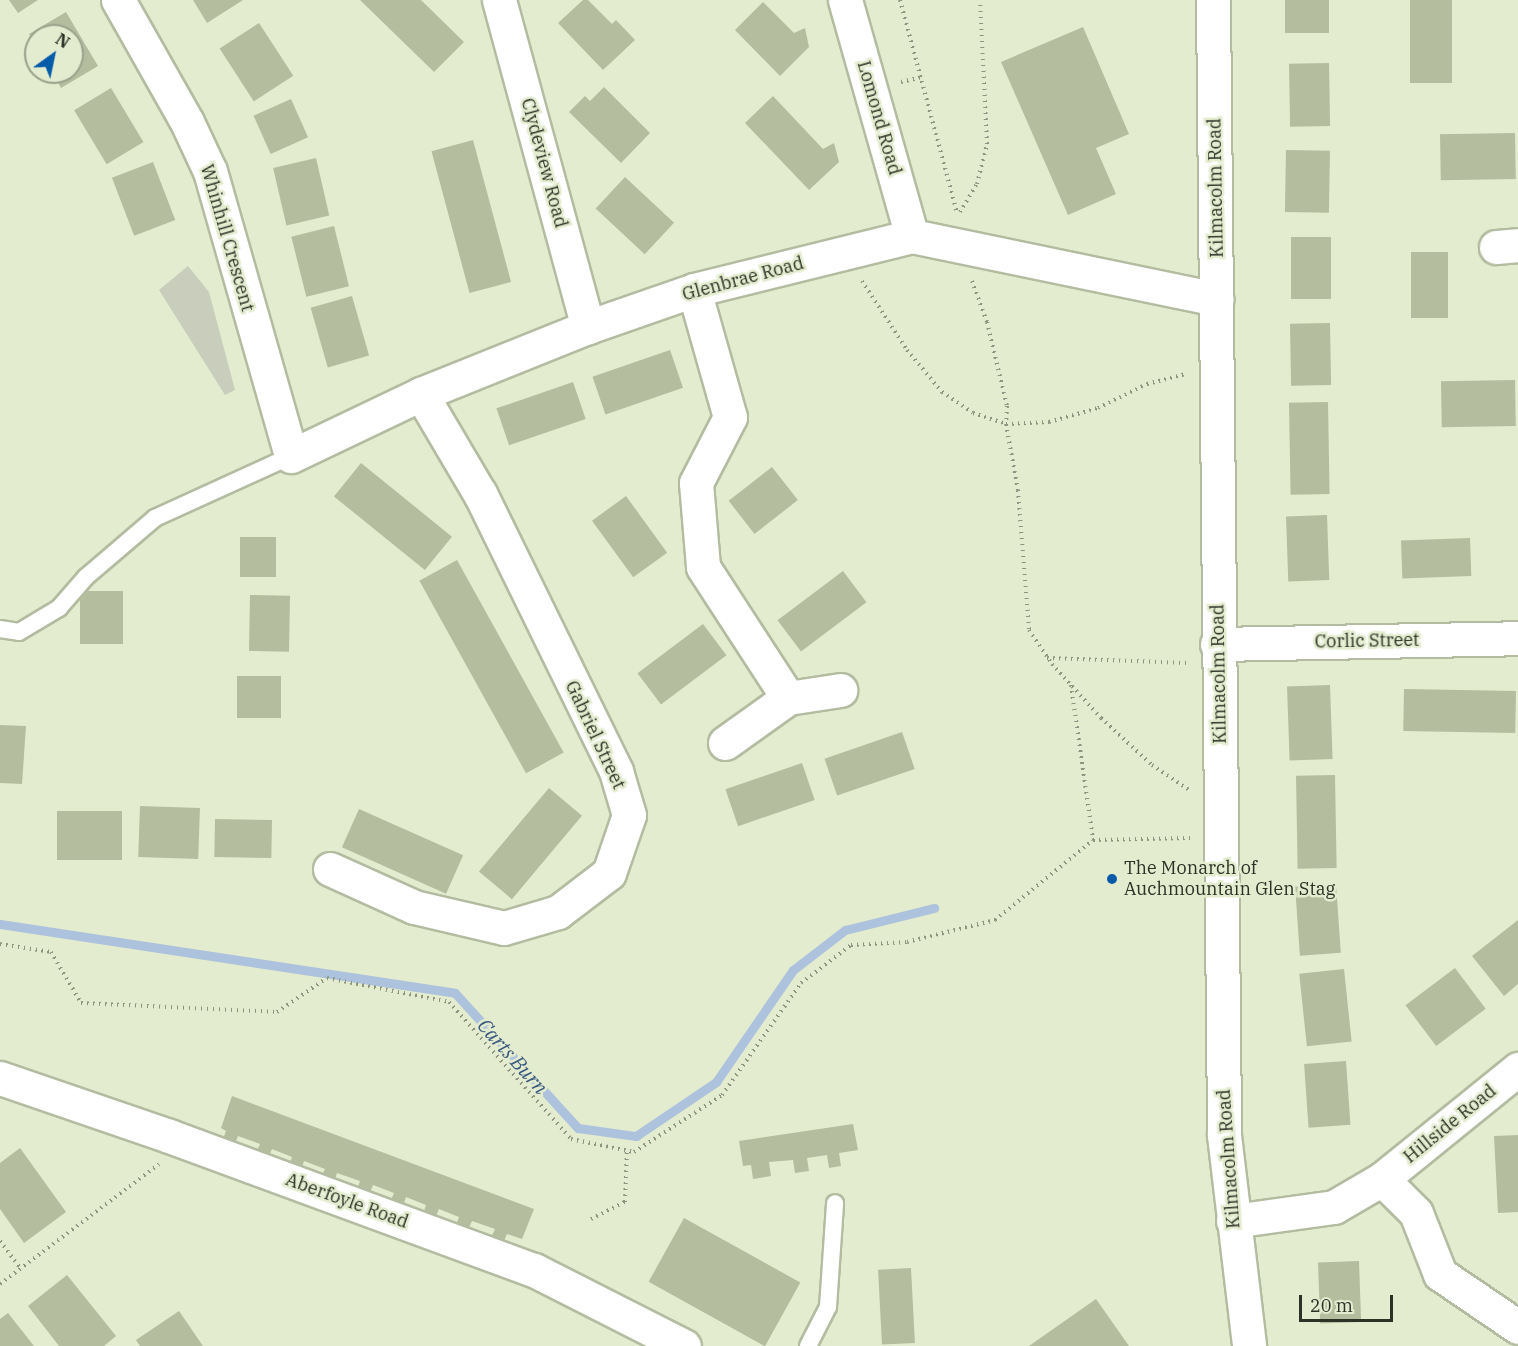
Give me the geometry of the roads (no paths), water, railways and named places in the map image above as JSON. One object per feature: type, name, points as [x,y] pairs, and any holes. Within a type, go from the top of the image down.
[{"type":"street","name":"Whinhill Crescent","points":[[118,0],[187,122],[210,171],[291,456]]},
{"type":"street","name":"Clydeview Road","points":[[499,0],[588,327]]},
{"type":"street","name":"Lomond Road","points":[[845,0],[912,236]]},
{"type":"street","name":"Kilmacolm Road","points":[[1213,0],[1217,299],[1217,654],[1221,797],[1224,1135],[1249,1346]]},
{"type":"street","name":"Glenbrae Road","points":[[291,456],[421,394],[588,327],[694,290],[912,236],[1217,299]]},
{"type":"street","points":[[694,290],[730,417],[696,483],[703,567],[788,698]]},
{"type":"street","name":"Gabriel Street","points":[[330,869],[414,907],[504,928],[558,912],[609,873],[629,815],[616,771],[485,504],[421,394]]},
{"type":"street","name":"Corlic Street","points":[[1217,654],[1518,638]]},
{"type":"street","points":[[726,743],[788,698],[840,690]]},
{"type":"street","name":"Hillside Road","points":[[1233,1221],[1334,1207],[1382,1179],[1518,1069]]},
{"type":"street","name":"Aberfoyle Road","points":[[0,1078],[169,1136],[534,1270],[684,1346]]},
{"type":"street","points":[[1382,1179],[1416,1213],[1440,1274],[1518,1327]]},
{"type":"lane","points":[[0,629],[19,632],[59,608],[86,577],[155,518],[291,456]]},
{"type":"lane","points":[[808,1346],[828,1307],[835,1203]]},
{"type":"waterway","name":"Carts Burn","points":[[0,924],[455,993],[578,1128],[636,1136],[716,1082],[793,970],[845,930],[934,908]]},
{"type":"place","name":"The Monarch of Auchmountain Glen Stag","points":[[1112,879]]}]
